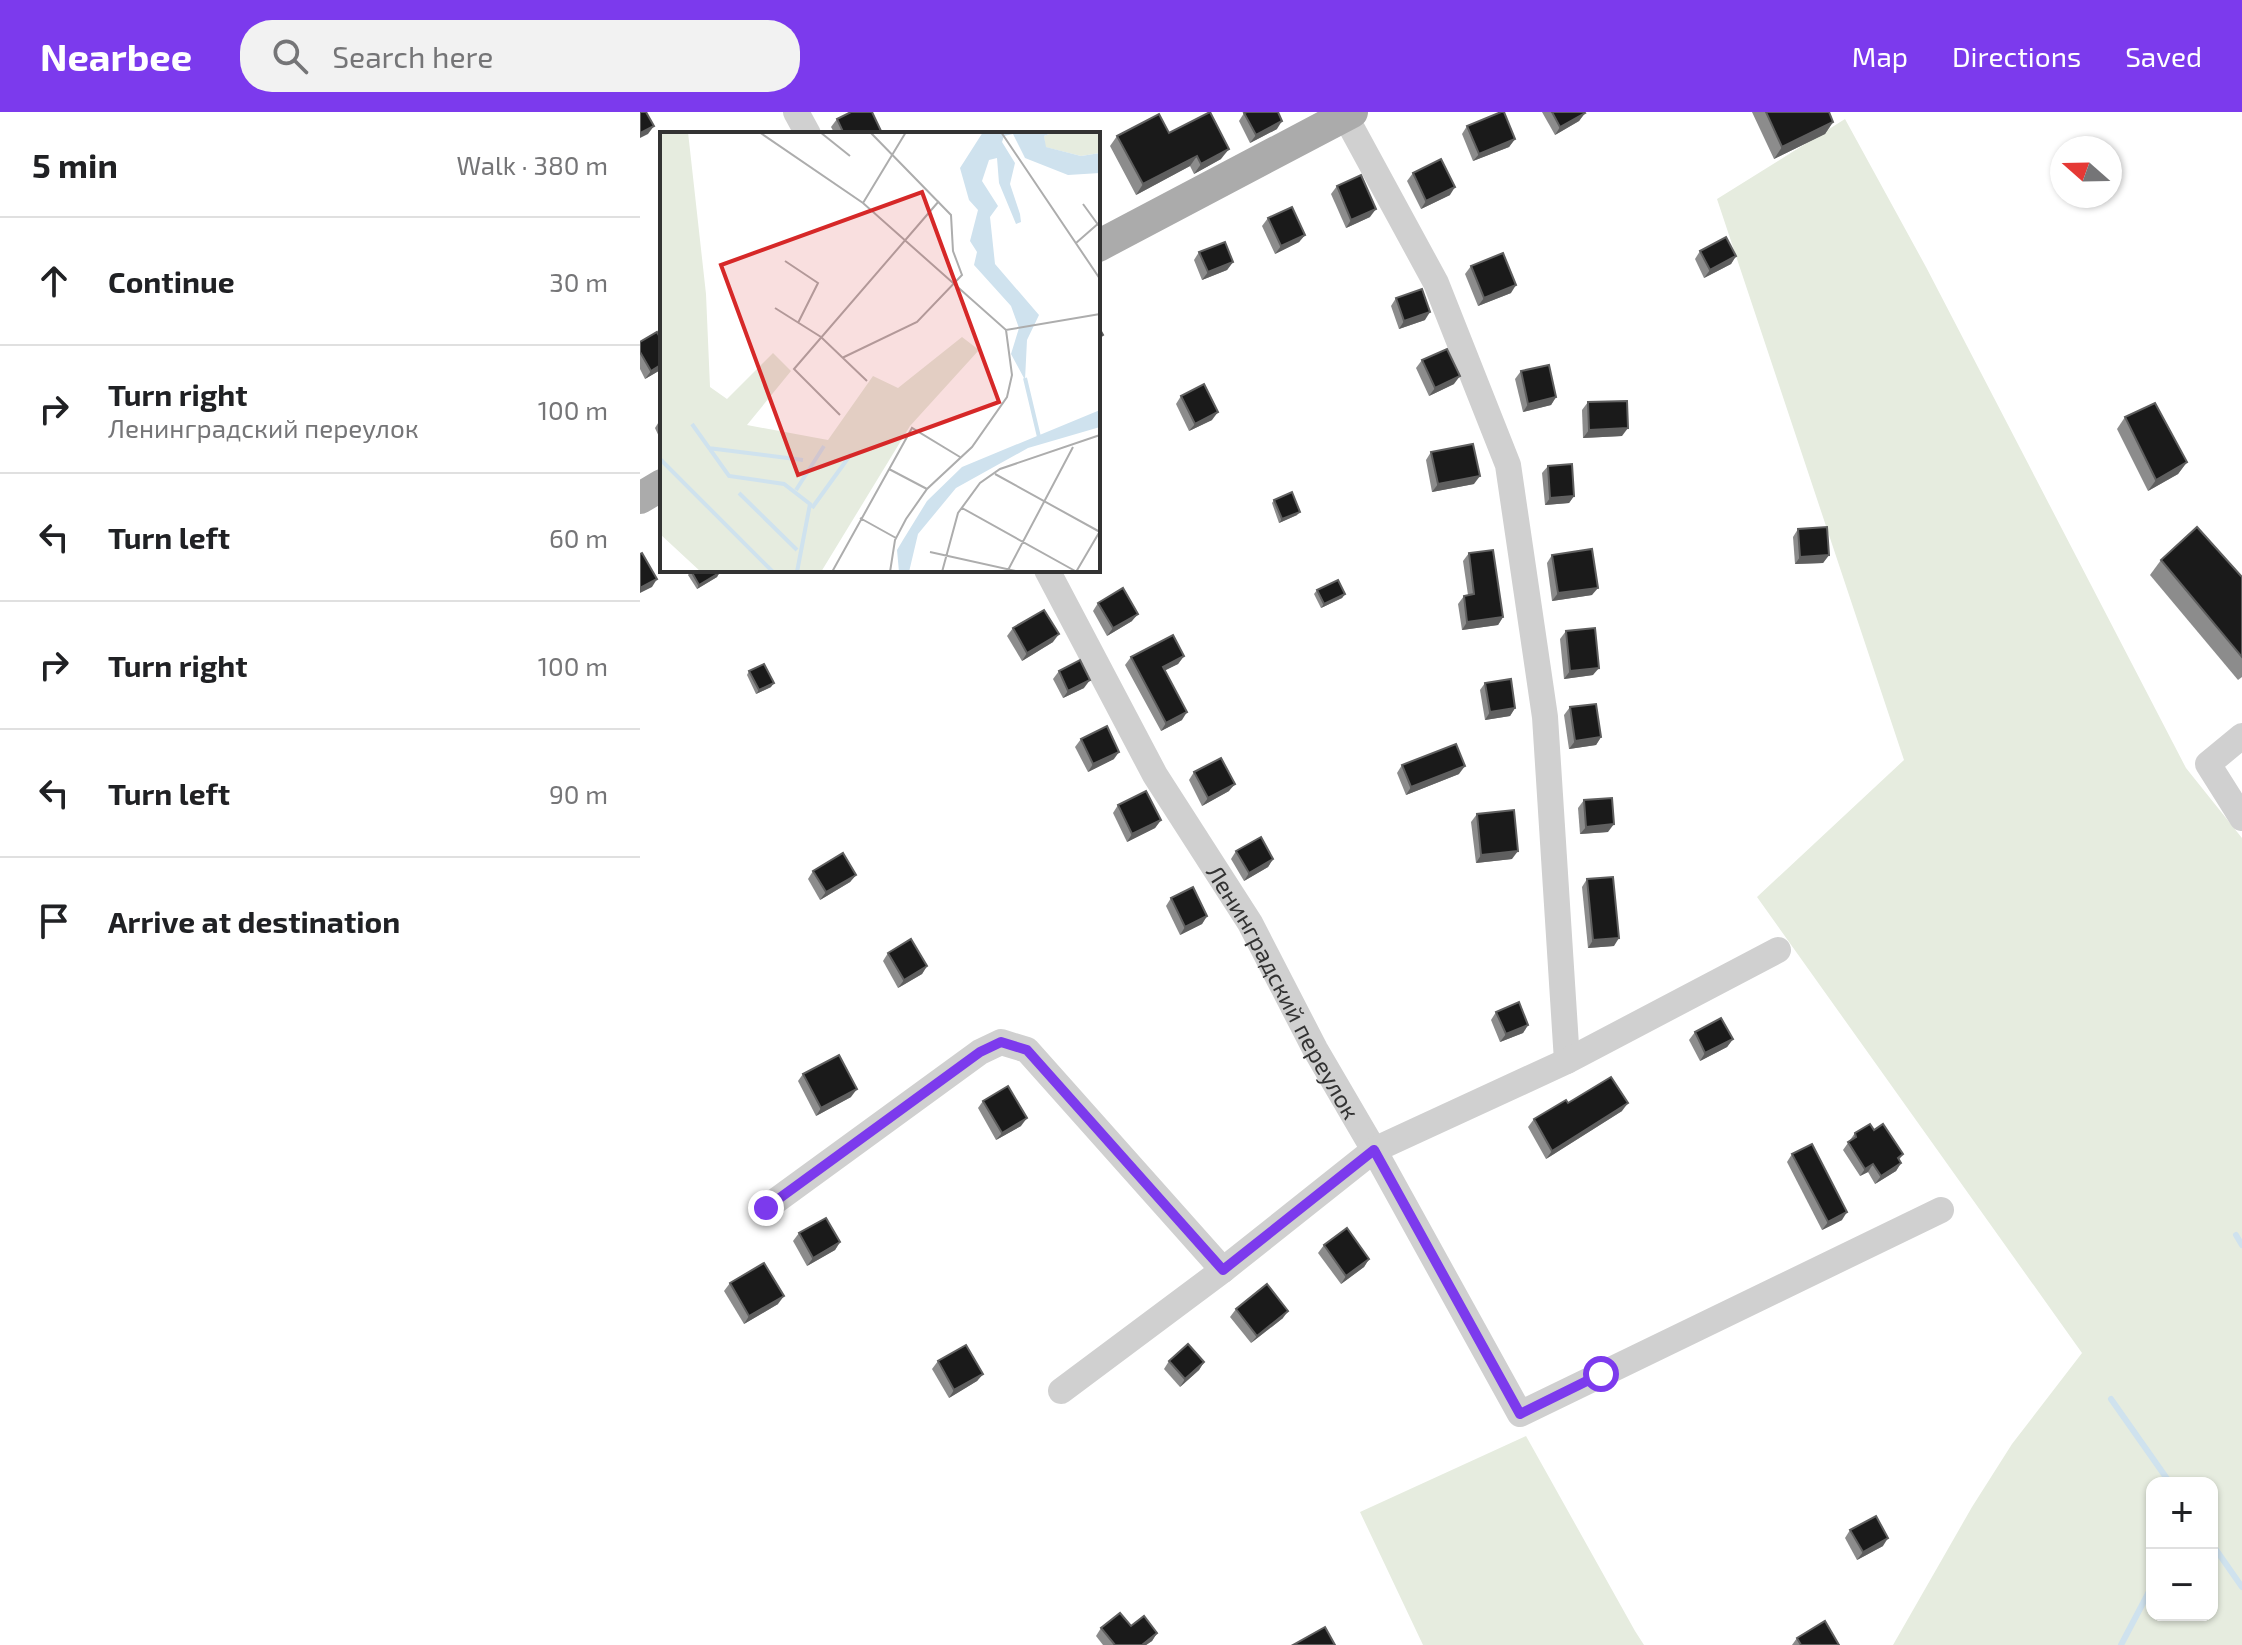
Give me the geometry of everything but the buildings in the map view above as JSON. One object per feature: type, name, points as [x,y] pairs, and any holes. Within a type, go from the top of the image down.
[{"type":"main road","points":[[1100,245],[1347,113]]},
{"type":"main road","points":[[640,498],[660,486]]},
{"type":"street","points":[[796,112],[807,132]]},
{"type":"street","points":[[1347,113],[1436,283],[1508,465],[1545,717],[1567,1061]]},
{"type":"street","name":"Ленинградский переулок","points":[[1048,572],[1155,775],[1250,923],[1315,1049],[1520,1414],[1941,1210]]},
{"type":"street","points":[[2242,736],[2208,764],[2242,818]]},
{"type":"street","points":[[1061,1391],[1223,1270],[1374,1150],[1567,1061],[1778,950]]},
{"type":"street","points":[[766,1208],[980,1052],[1001,1042],[1027,1050],[1223,1270]]},
{"type":"shaded area","points":[[1845,119],[1926,267],[2186,768],[2242,838],[2242,1645],[1893,1645],[2012,1444],[2082,1353],[1757,897],[1904,760],[1717,199]]},
{"type":"shaded area","points":[[1526,1436],[1644,1645],[1423,1645],[1360,1512]]},
{"type":"waterway","points":[[2236,1235],[2242,1245]]},
{"type":"waterway","points":[[2111,1399],[2166,1477]]},
{"type":"waterway","points":[[2215,1549],[2242,1587]]},
{"type":"waterway","points":[[2121,1645],[2146,1597]]},
{"type":"route","points":[[766,1208],[980,1052],[1001,1042],[1027,1050],[1223,1270],[1374,1150],[1520,1414],[1601,1374]]}]
